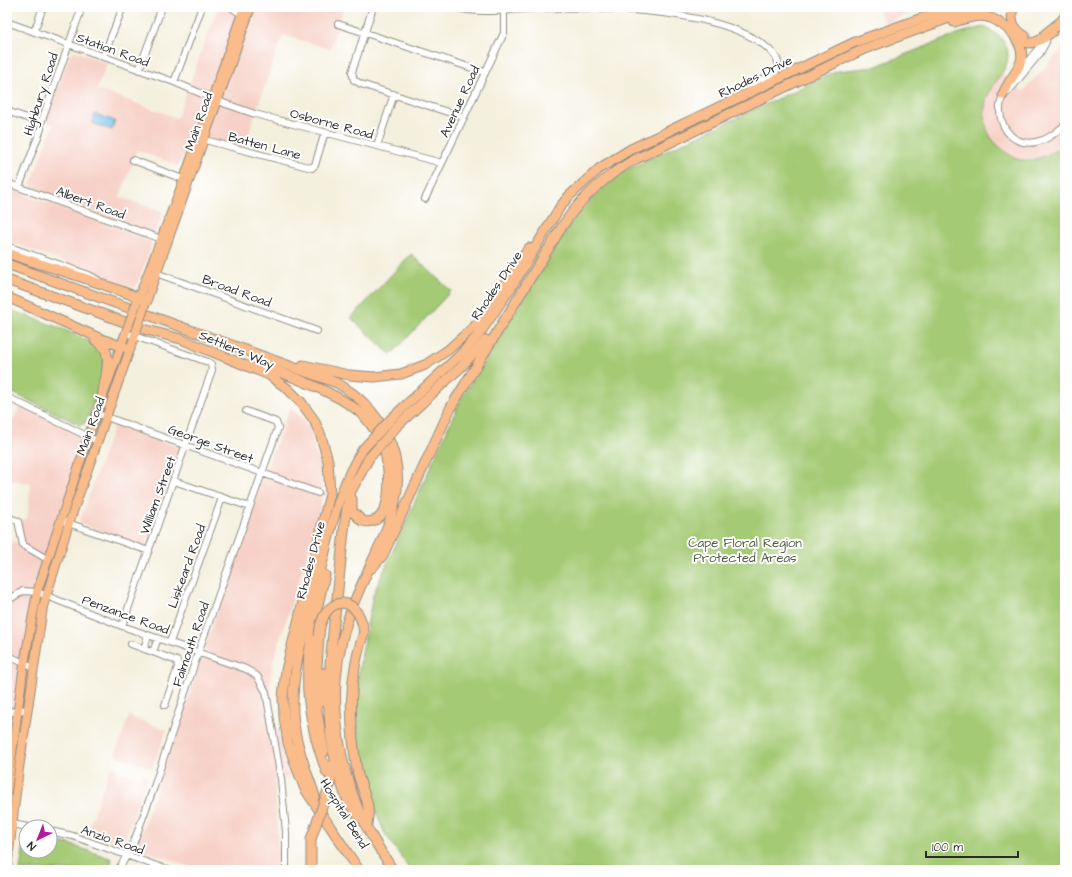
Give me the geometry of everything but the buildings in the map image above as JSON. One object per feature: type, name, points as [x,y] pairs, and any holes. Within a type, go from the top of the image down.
[{"type":"highway","points":[[901,30],[920,13],[937,7]]},
{"type":"highway","name":"Rhodes Drive","points":[[367,574],[383,555],[445,418],[506,314],[574,208],[593,189],[613,173],[636,159],[901,30],[953,7]]},
{"type":"highway","name":"Rhodes Drive","points":[[304,768],[294,722],[293,693],[296,662],[342,488],[363,449],[394,422],[480,333],[512,286],[569,196],[584,181],[609,162],[855,42],[979,7]]},
{"type":"highway","points":[[1013,7],[1012,21],[1019,32],[1025,36],[1039,36],[1046,34],[1062,18]]},
{"type":"highway","points":[[901,30],[980,16],[998,22],[1024,42],[1033,43],[1041,41],[1052,32]]},
{"type":"highway","points":[[1002,97],[1006,85],[1019,68],[1022,58],[1019,45],[1012,34]]},
{"type":"highway","points":[[280,362],[302,364],[349,375],[374,377],[401,374],[425,365],[448,350],[478,324],[534,242],[545,232]]},
{"type":"highway","points":[[7,253],[104,284],[142,301]]},
{"type":"highway","name":"Settlers Way","points":[[7,264],[336,383],[353,394],[373,412],[390,440],[396,466],[396,494],[390,519],[367,574]]},
{"type":"highway","name":"Settlers Way","points":[[7,280],[146,330],[181,340],[262,371],[282,384],[310,413],[325,446],[330,478],[328,503],[288,662],[283,697],[285,726],[292,754],[305,788],[317,804]]},
{"type":"highway","points":[[7,297],[69,325],[126,348]]},
{"type":"highway","points":[[365,824],[350,807],[342,786],[333,752],[329,724],[329,672],[346,508],[351,491],[369,458],[394,422],[470,358],[506,314]]},
{"type":"highway","points":[[69,325],[100,342],[105,349],[108,368],[102,403]]},
{"type":"highway","points":[[181,340],[211,347],[262,365],[337,397],[357,410],[376,431],[384,448],[387,462],[389,476],[388,497],[383,512],[378,519],[369,522],[362,521],[352,512],[351,501],[356,482]]},
{"type":"highway","points":[[327,772],[316,743],[309,710],[307,687],[308,655],[312,632],[350,473]]},
{"type":"highway","points":[[311,867],[311,839],[331,783],[331,768],[322,714],[321,688],[325,647],[340,570]]},
{"type":"highway","name":"Hospital Bend","points":[[367,574],[355,600],[346,628],[338,668],[336,692],[338,731],[343,760],[365,824],[393,870]]},
{"type":"highway","points":[[328,790],[327,772],[315,699],[319,636],[321,619],[326,610],[334,605],[343,603],[352,606],[359,612],[364,632],[354,665],[351,698],[354,752],[359,779],[368,807],[365,824]]},
{"type":"highway","points":[[304,768],[317,804]]},
{"type":"highway","name":"Hospital Bend","points":[[304,768],[315,794],[330,819],[366,870]]},
{"type":"highway","name":"Hospital Bend","points":[[317,804],[329,826],[359,870]]},
{"type":"main road","name":"Main Road","points":[[7,868],[14,737],[20,688],[37,592],[88,436],[98,414],[105,392],[126,348],[135,334],[142,301],[152,272],[187,180],[244,13],[251,7]]},
{"type":"main road","points":[[1052,32],[1062,18]]},
{"type":"main road","name":"Main Road","points":[[7,791],[12,766],[23,739],[46,596],[97,440],[114,395],[126,348],[127,331],[142,301]]},
{"type":"main road","points":[[105,392],[114,395]]},
{"type":"main road","points":[[20,688],[31,690]]},
{"type":"main road","points":[[14,737],[23,739]]},
{"type":"street","points":[[34,32],[43,7]]},
{"type":"street","name":"Highbury Road","points":[[19,187],[41,129],[41,123],[82,7]]},
{"type":"street","points":[[103,56],[123,7]]},
{"type":"street","points":[[140,70],[162,7]]},
{"type":"street","points":[[174,82],[202,7]]},
{"type":"street","points":[[231,7],[244,13]]},
{"type":"street","points":[[373,7],[352,72],[354,80],[464,117]]},
{"type":"street","points":[[453,7],[504,12],[540,8],[575,8],[676,14],[719,23],[760,43],[776,57],[778,68],[774,74],[755,83],[746,94]]},
{"type":"street","name":"Avenue Road","points":[[425,199],[484,72],[504,33],[504,12]]},
{"type":"street","name":"Station Road","points":[[7,22],[215,98]]},
{"type":"street","points":[[338,24],[484,72]]},
{"type":"street","points":[[1052,32],[1036,50],[1002,97],[999,112],[1000,120],[1010,134],[1024,142],[1032,143],[1045,139],[1065,125]]},
{"type":"street","points":[[377,146],[394,94]]},
{"type":"street","name":"Osborne Road","points":[[215,98],[255,114],[442,163]]},
{"type":"street","points":[[7,111],[41,123]]},
{"type":"street","name":"Batten Lane","points":[[201,139],[312,168],[315,165],[325,132]]},
{"type":"street","points":[[133,160],[187,180]]},
{"type":"street","name":"Albert Road","points":[[7,183],[164,240]]},
{"type":"street","points":[[7,246],[89,275],[104,284]]},
{"type":"street","name":"Broad Road","points":[[152,272],[317,331]]},
{"type":"street","points":[[127,331],[135,334]]},
{"type":"street","name":"William Street","points":[[122,626],[212,372],[212,366],[208,362],[135,334]]},
{"type":"street","points":[[7,397],[97,440]]},
{"type":"street","name":"Falmouth Road","points":[[118,870],[126,854],[132,847],[198,652],[278,428],[278,424],[246,411]]},
{"type":"street","name":"George Street","points":[[98,414],[318,493]]},
{"type":"street","points":[[174,481],[250,507]]},
{"type":"street","name":"Liskeard Road","points":[[170,642],[222,498]]},
{"type":"street","points":[[7,517],[18,521],[23,545],[47,559]]},
{"type":"street","points":[[60,520],[149,551]]},
{"type":"street","points":[[9,598],[23,591],[37,592]]},
{"type":"street","name":"Penzance Road","points":[[37,592],[122,626],[246,669],[257,676],[263,683],[266,692],[281,779],[286,832],[286,870]]},
{"type":"street","points":[[144,648],[148,635]]},
{"type":"street","points":[[153,652],[158,638]]},
{"type":"street","points":[[131,644],[174,659],[178,664],[165,705]]},
{"type":"street","points":[[7,654],[34,668]]},
{"type":"street","points":[[7,709],[12,712],[28,709]]},
{"type":"street","name":"Anzio Road","points":[[58,832],[126,854],[168,870]]},
{"type":"shaded area","points":[[218,7],[344,7],[330,49],[283,35],[255,114],[244,151],[198,138],[201,129],[194,124],[179,166],[137,150],[120,197],[163,212],[156,232],[153,233],[33,189],[31,184],[53,125],[45,122],[70,54],[75,51],[107,63],[97,89],[177,118]]},
{"type":"shaded area","points":[[876,7],[927,7],[885,23]]},
{"type":"shaded area","points":[[1065,45],[1065,143],[1040,158],[1019,161],[995,145],[987,130],[985,106],[991,86],[1002,73],[1023,92]]},
{"type":"shaded area","points":[[7,188],[151,241],[152,244],[136,287],[134,288],[7,241]]},
{"type":"shaded area","points":[[21,404],[89,436],[47,559],[27,649],[37,649],[7,868],[7,551],[12,542],[21,542],[18,521],[27,519],[31,483],[7,480],[7,433]]},
{"type":"shaded area","points":[[290,408],[303,418],[310,430],[319,463],[322,494],[319,518],[274,658],[271,672],[270,688],[284,761],[291,777],[275,780],[278,848],[280,853],[281,870],[198,870],[136,847],[202,658],[206,659],[209,652],[204,650],[263,477]]},
{"type":"shaded area","points":[[114,425],[180,448],[145,547],[79,523]]},
{"type":"shaded area","points":[[129,716],[167,730],[153,766],[148,767],[115,755]]},
{"type":"shaded area","points":[[116,765],[115,770],[140,779],[142,774],[146,775],[147,778],[123,844],[92,833],[89,827],[110,768]]},
{"type":"green space","name":"Cape Floral Region Protected Areas","points":[[984,27],[1004,41],[1008,55],[1005,68],[986,100],[985,123],[993,140],[1003,150],[1020,160],[1033,160],[1039,158],[1065,143],[1065,870],[410,870],[384,832],[363,778],[357,731],[355,690],[373,595],[461,399],[573,220],[596,194],[626,170],[672,148],[837,71],[874,67],[960,33]]},
{"type":"green space","points":[[411,254],[451,291],[391,355],[351,318]]},
{"type":"green space","points":[[7,309],[74,334],[97,346],[102,352],[104,368],[102,377],[96,398],[85,423],[80,425],[7,390]]},
{"type":"green space","points":[[58,842],[69,844],[112,859],[109,870],[20,870],[22,859],[58,859]]},
{"type":"water","points":[[95,114],[115,121],[112,130],[92,123]]}]
